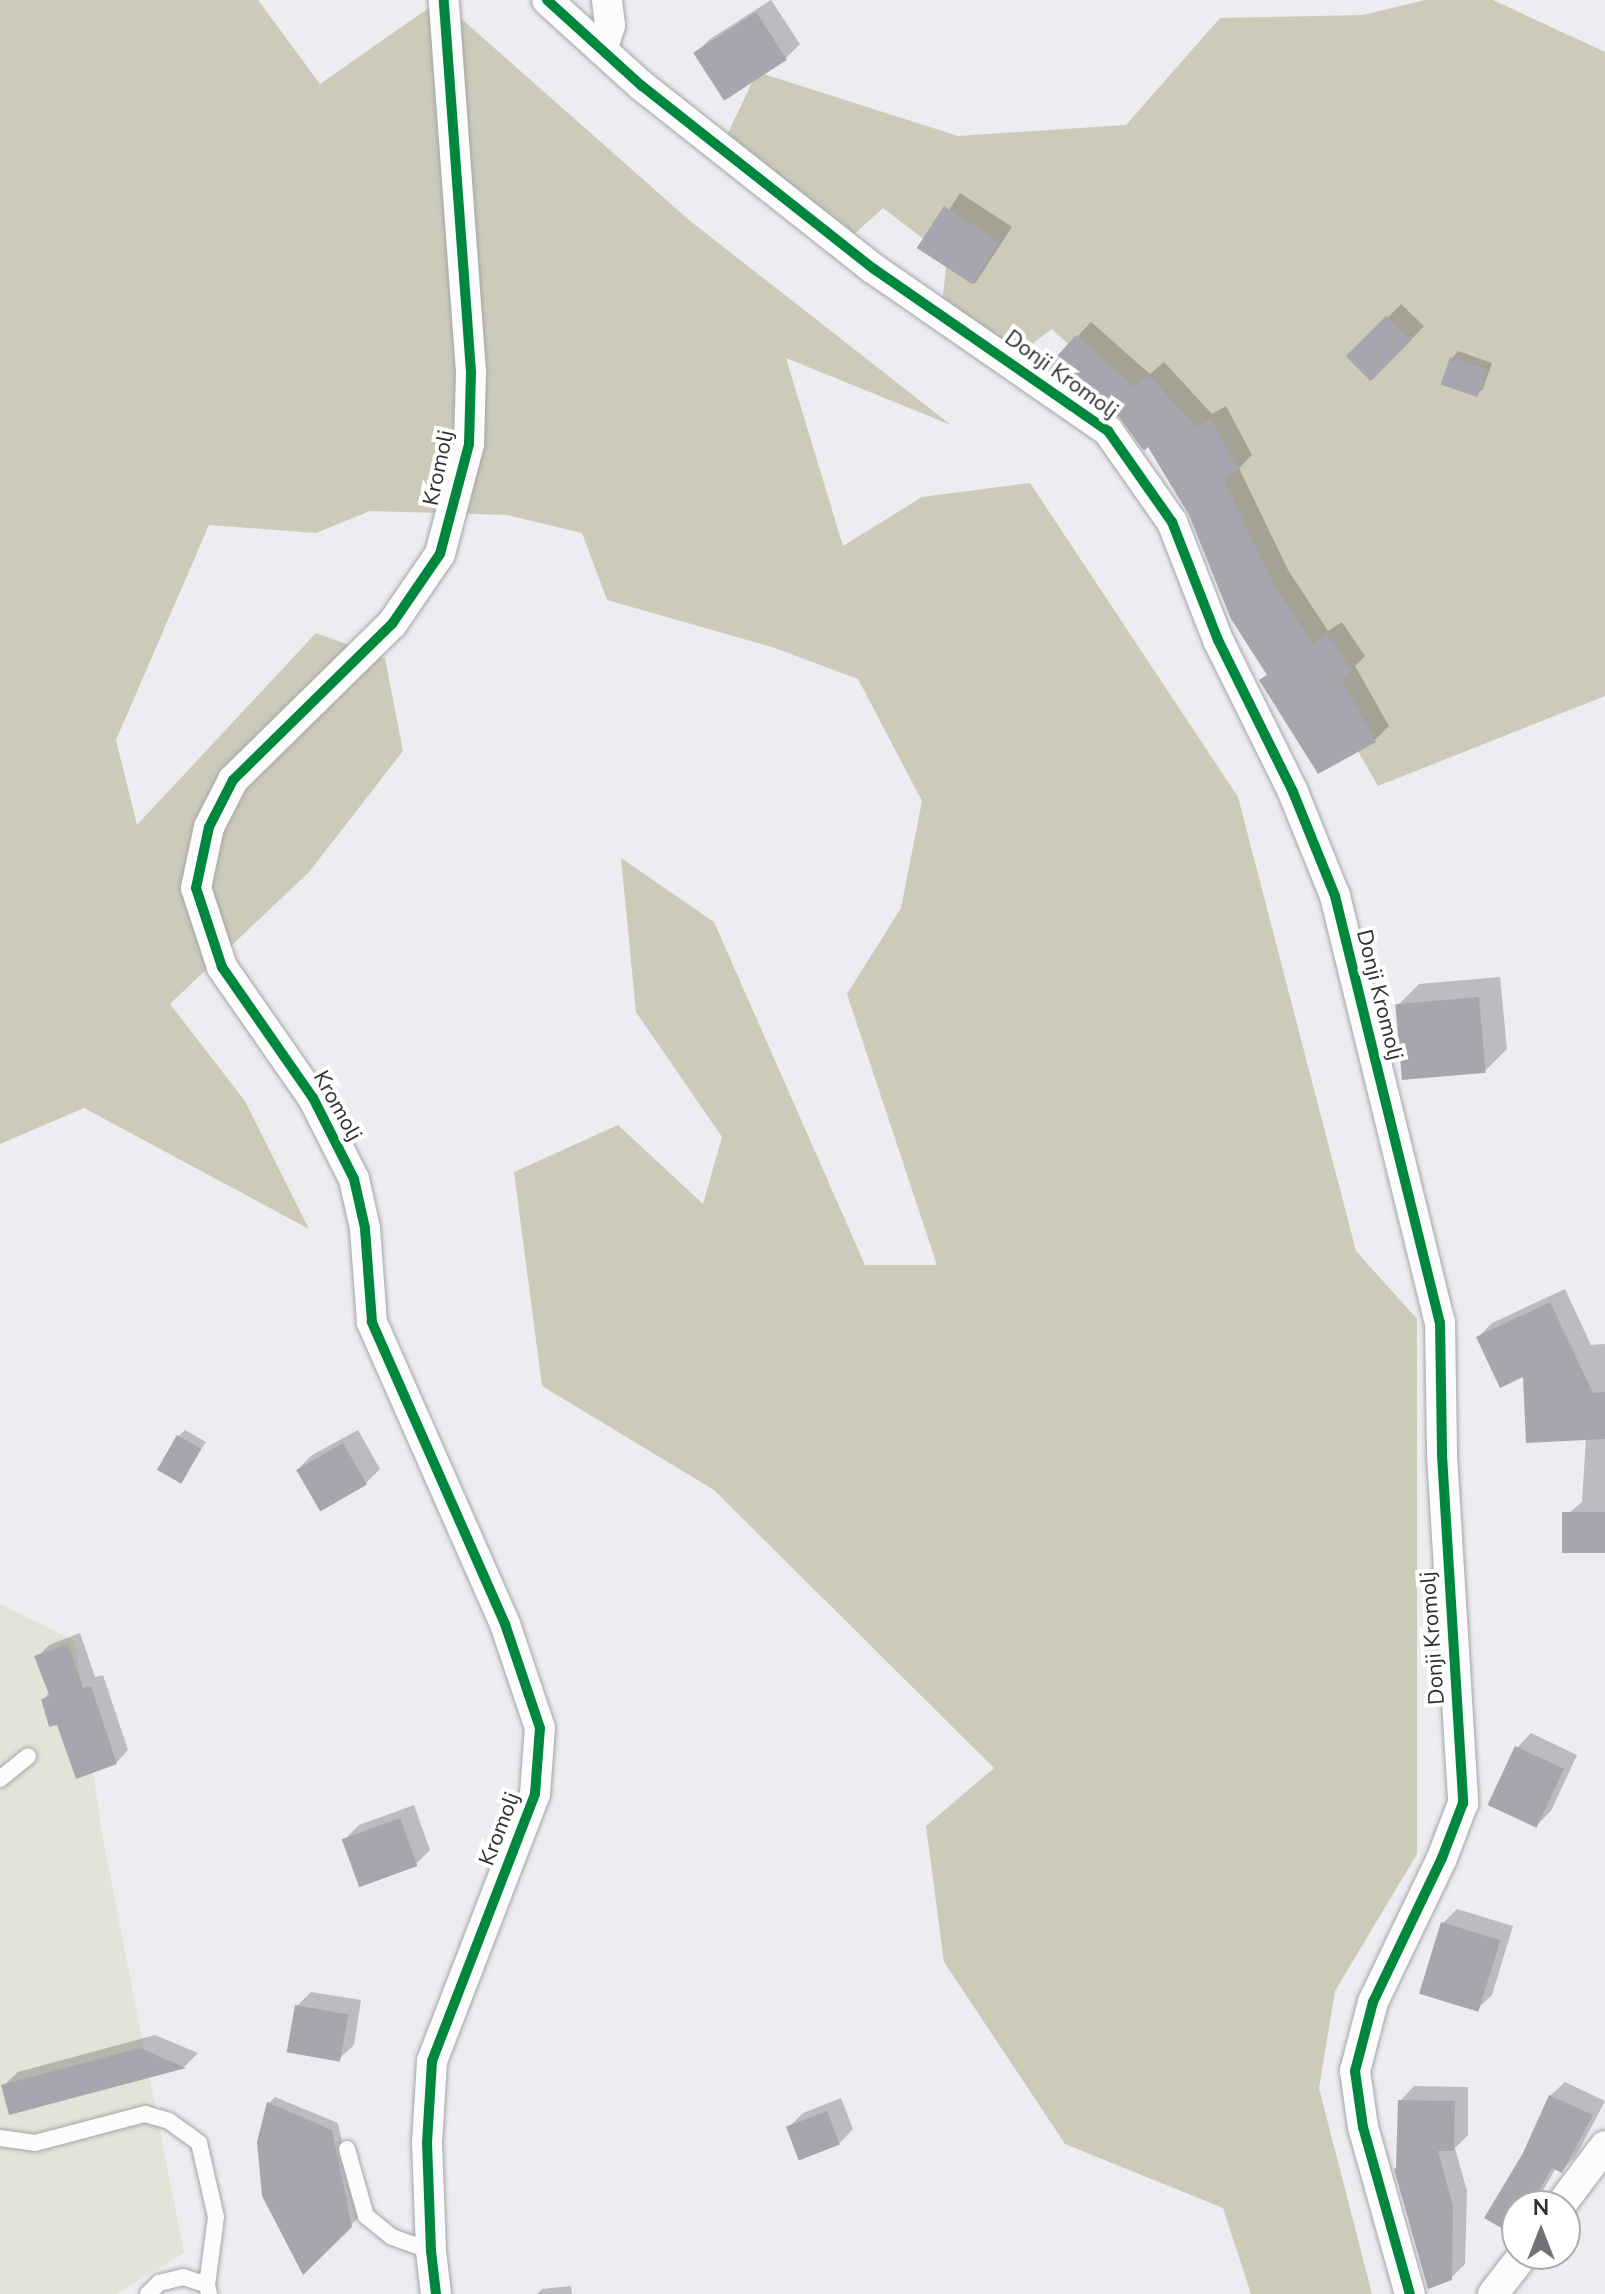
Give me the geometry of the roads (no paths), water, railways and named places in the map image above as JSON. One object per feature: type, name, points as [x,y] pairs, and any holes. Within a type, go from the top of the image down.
[{"type":"street","name":"Kromolj","points":[[436,2294],[431,2251],[427,2143],[432,2061],[535,1794],[540,1728],[505,1624],[372,1322],[365,1228],[354,1179],[313,1098],[222,967],[196,888],[209,827],[233,780],[392,624],[440,554],[469,444],[471,372],[444,0]]},
{"type":"street","name":"Donji Kromolj","points":[[547,0],[642,86],[874,269],[1108,431],[1172,522],[1218,640],[1293,792],[1335,896],[1440,1322],[1442,1455],[1463,1803],[1442,1858],[1373,2002],[1355,2071],[1363,2127],[1410,2294]]},
{"type":"street","points":[[602,50],[610,25],[607,0]]},
{"type":"street","points":[[1572,2190],[1605,2146]]},
{"type":"street","points":[[1493,2294],[1512,2270]]},
{"type":"lane","points":[[0,1779],[28,1756]]},
{"type":"lane","points":[[0,2138],[35,2143],[145,2114],[169,2121],[199,2143],[216,2217],[208,2290]]},
{"type":"lane","points":[[347,2149],[366,2216],[392,2237],[431,2251]]},
{"type":"lane","points":[[148,2294],[171,2278],[196,2279],[208,2290]]}]
